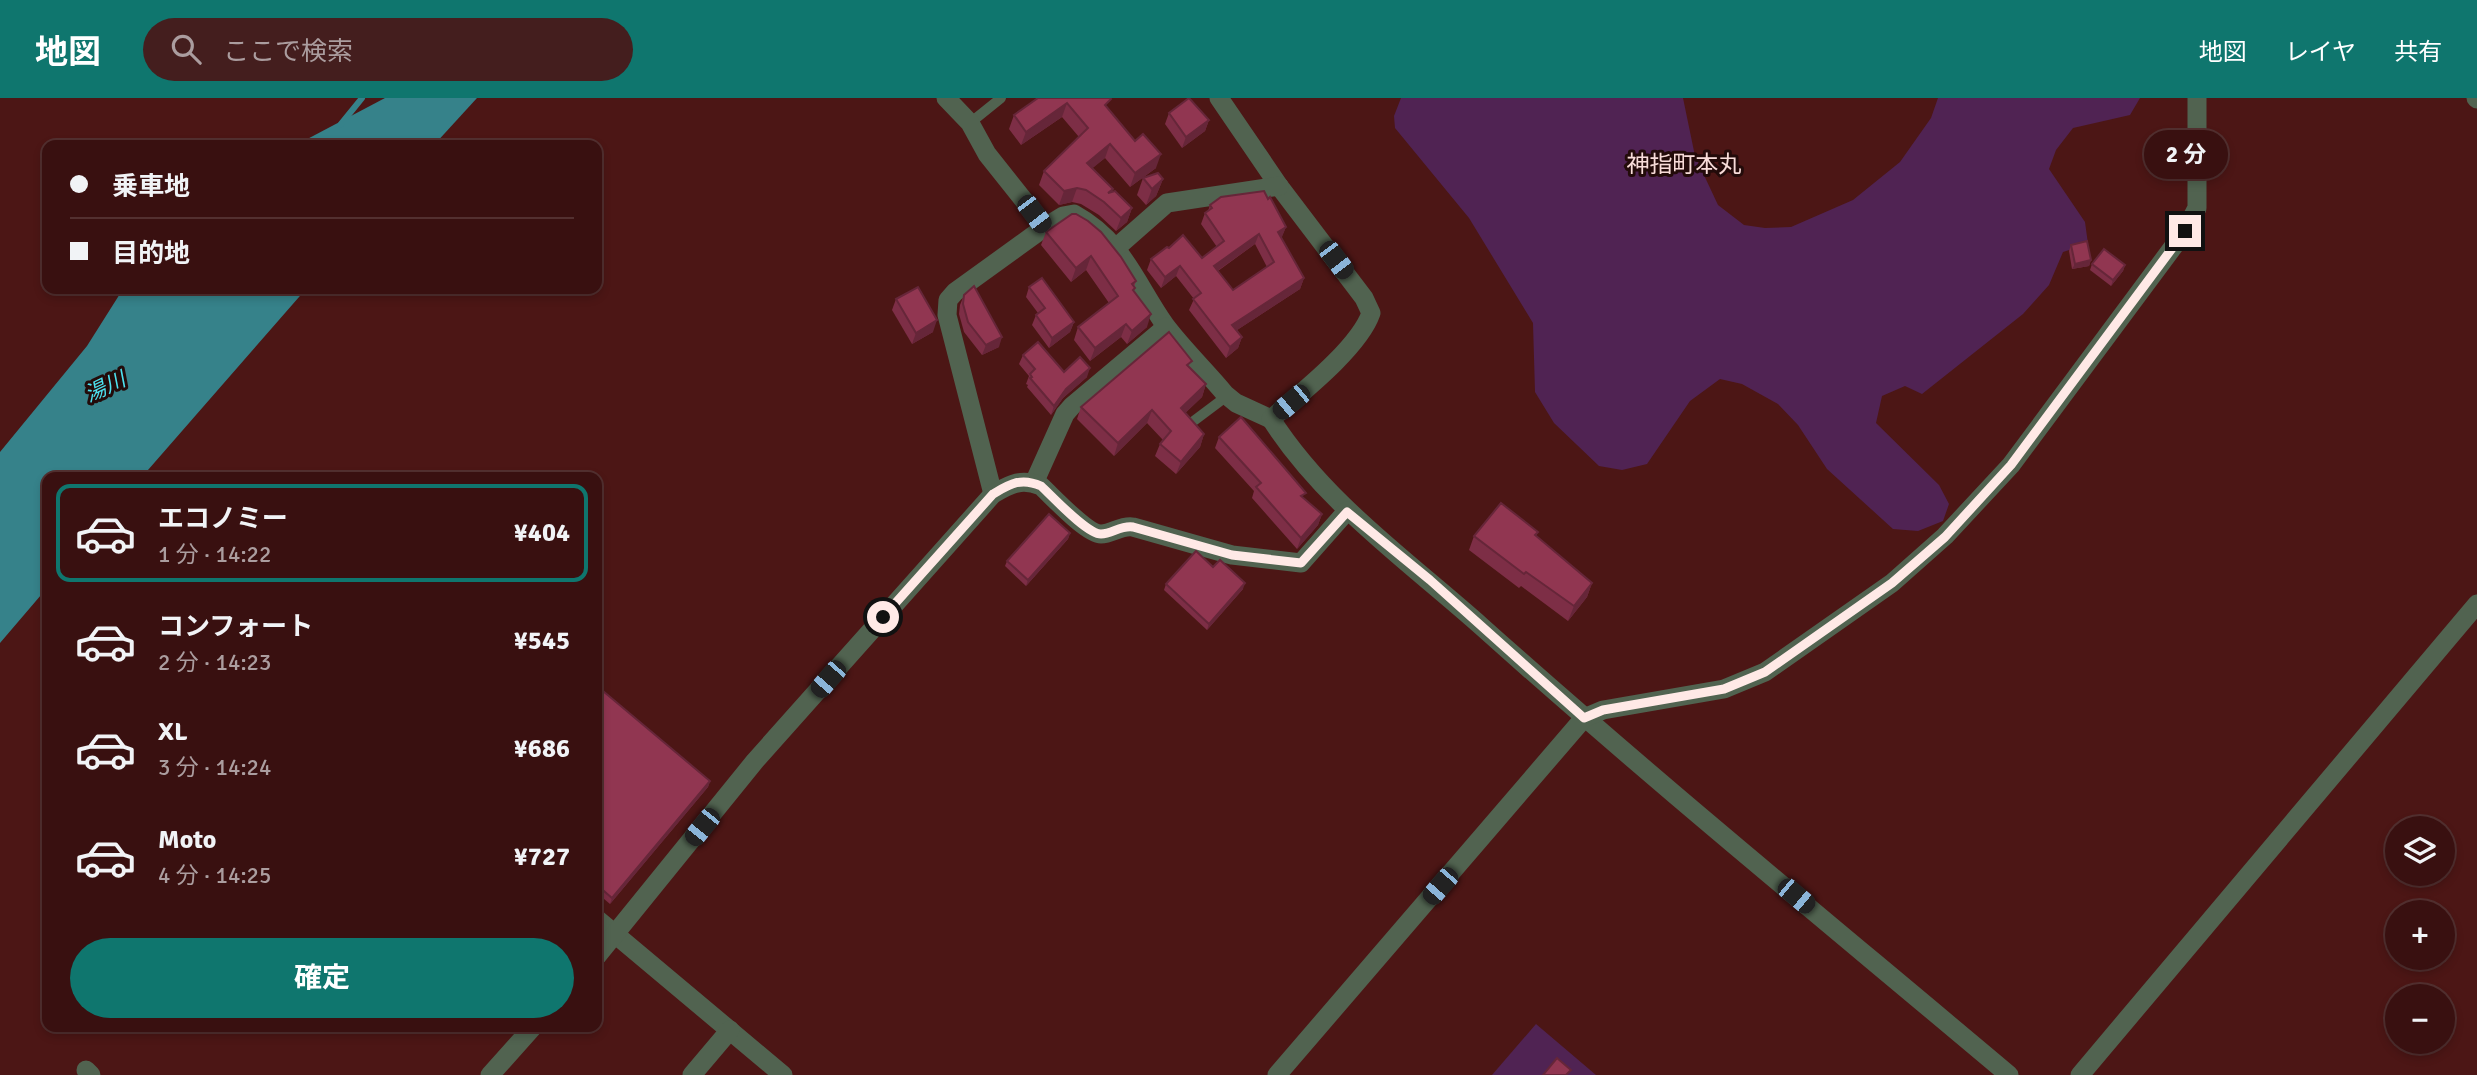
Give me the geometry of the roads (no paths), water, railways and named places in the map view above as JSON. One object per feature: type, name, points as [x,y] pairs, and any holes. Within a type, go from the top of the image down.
[{"type":"street","points":[[946,98],[970,123],[987,154],[1045,228]]},
{"type":"street","points":[[1219,98],[1279,186],[1364,298],[1371,313],[1365,328],[1340,356],[1271,419]]},
{"type":"street","points":[[1277,1075],[1584,718],[1603,710],[1724,689],[1765,672],[1892,583],[1945,537],[2011,465],[2185,231],[2197,208],[2197,98]]},
{"type":"street","points":[[1117,247],[1167,203],[1279,186]]},
{"type":"street","points":[[993,494],[947,315],[948,300],[955,292],[1045,228],[1063,216],[1074,214],[1084,219],[1117,247],[1166,327],[1227,396],[1271,419],[1283,438],[1347,512],[1430,580],[1584,718],[2009,1075]]},
{"type":"street","points":[[1034,483],[1065,414],[1166,327]]},
{"type":"street","points":[[602,951],[755,761],[993,494],[1015,481],[1041,486],[1090,530],[1102,534],[1124,526],[1133,527],[1232,555],[1301,563],[1347,512]]},
{"type":"street","points":[[2080,1075],[2477,604]]},
{"type":"street","points":[[602,923],[783,1075]]},
{"type":"street","points":[[692,1075],[730,1030]]},
{"type":"street","points":[[490,1075],[529,1032]]},
{"type":"lane","points":[[970,123],[1001,98]]},
{"type":"lane","points":[[1191,423],[1227,396]]},
{"type":"water","points":[[385,98],[477,98],[439,140],[305,140]]},
{"type":"water","points":[[120,294],[302,294],[146,472],[42,472],[42,594],[0,643],[0,452],[87,346]]},
{"type":"waterway","name":"湯川","points":[[341,124],[362,98]]},
{"type":"district","name":"神指町本丸","points":[[1684,164]]}]
